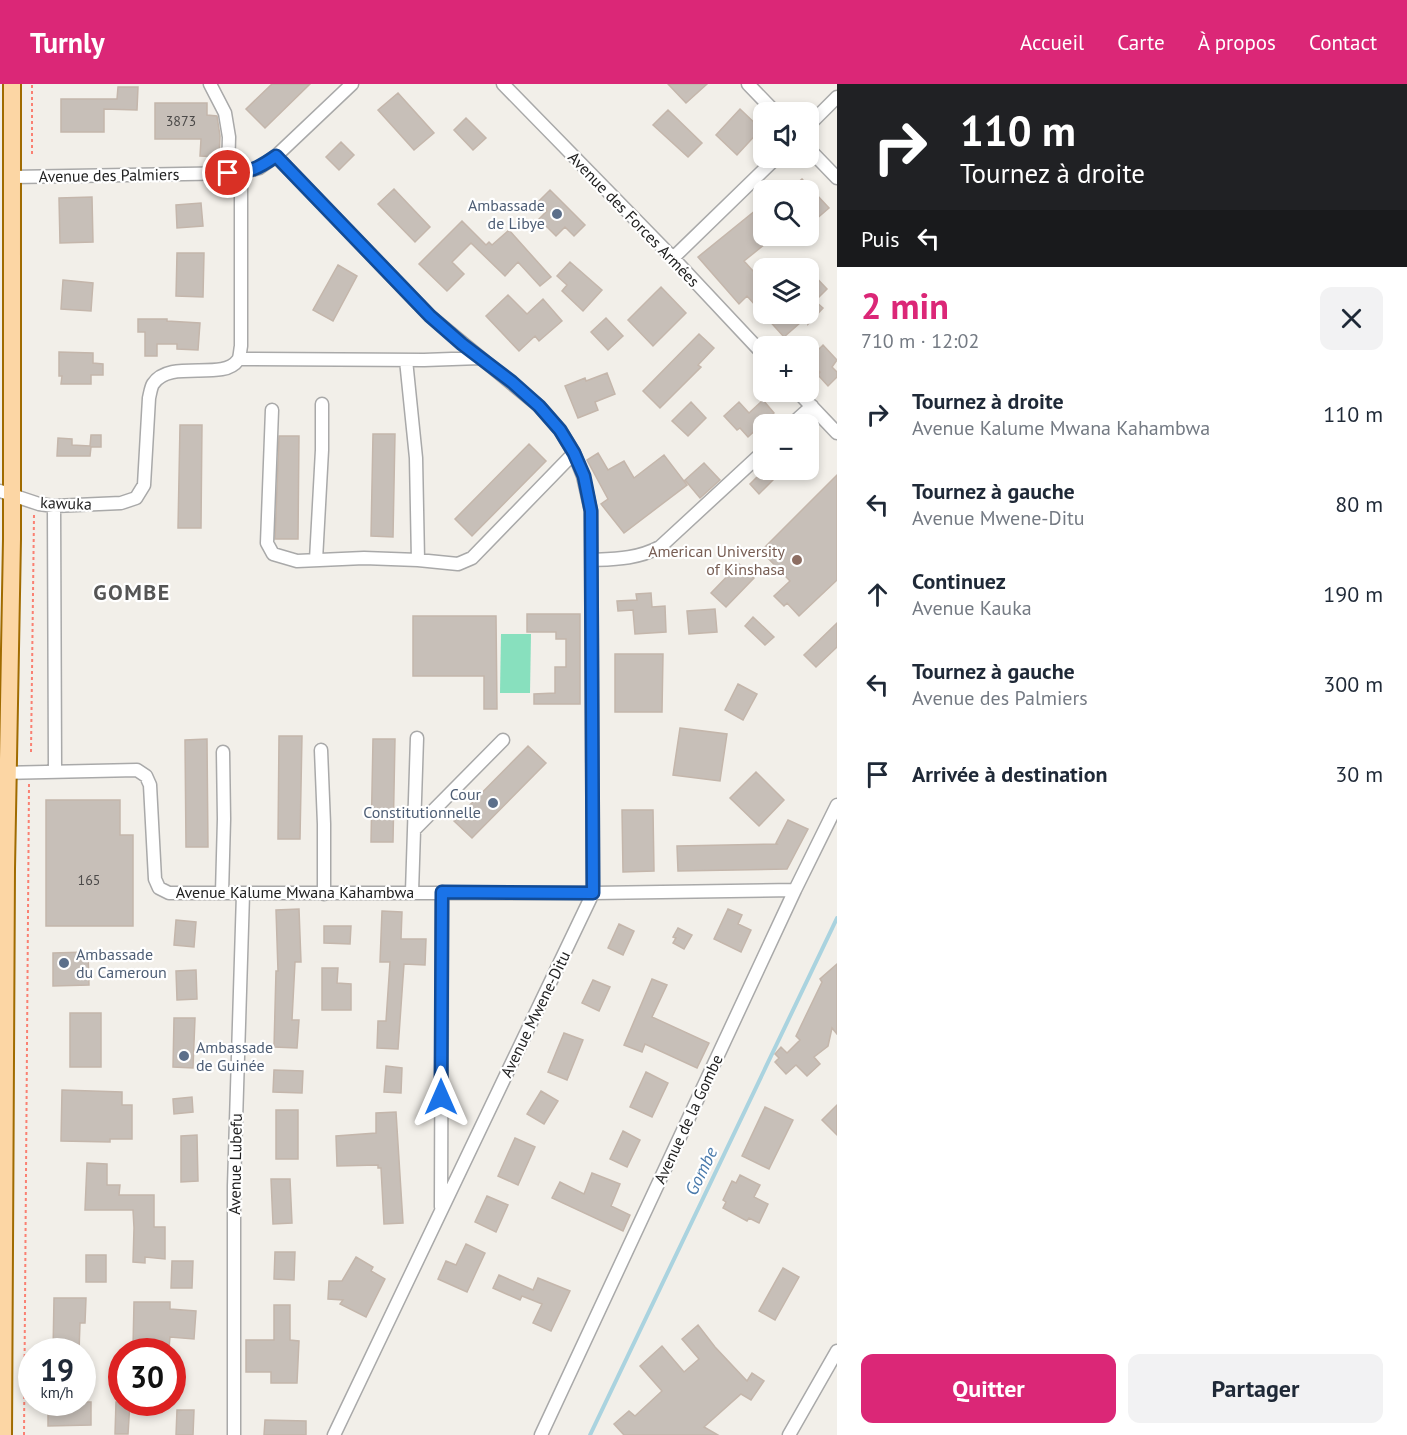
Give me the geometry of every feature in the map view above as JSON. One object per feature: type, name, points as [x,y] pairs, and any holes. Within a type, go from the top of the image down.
[{"type":"main road","points":[[3,1435],[6,203],[13,177],[12,84]]},
{"type":"street","points":[[210,84],[225,113],[234,173],[241,346],[239,359],[480,358]]},
{"type":"street","name":"Avenue des Palmiers","points":[[13,177],[234,173],[259,168],[276,156],[352,84]]},
{"type":"street","name":"Avenue des Forces Armées","points":[[503,84],[753,343]]},
{"type":"street","points":[[748,84],[765,102]]},
{"type":"street","points":[[819,115],[837,98]]},
{"type":"street","name":"Avenue Mwene-Ditu","points":[[276,156],[430,316],[539,406],[560,430],[574,453],[584,476],[591,511],[593,893],[334,1435]]},
{"type":"street","points":[[819,159],[837,177]]},
{"type":"street","points":[[673,258],[766,168]]},
{"type":"street","name":"kawuka","points":[[6,492],[34,503],[54,506],[121,503],[136,498],[144,485],[149,398],[153,384],[161,376],[173,372],[230,368],[239,359]]},
{"type":"street","points":[[406,360],[416,458],[418,560]]},
{"type":"street","points":[[808,402],[837,433]]},
{"type":"street","points":[[316,560],[322,404]]},
{"type":"street","points":[[803,414],[812,406]]},
{"type":"street","points":[[272,410],[267,543],[273,554],[297,561],[364,558],[458,564],[472,558],[574,453]]},
{"type":"street","points":[[592,560],[625,559],[645,555],[660,547],[753,461]]},
{"type":"street","points":[[54,506],[55,771]]},
{"type":"street","points":[[412,892],[417,738]]},
{"type":"street","points":[[414,830],[503,740]]},
{"type":"street","points":[[321,750],[324,894]]},
{"type":"street","points":[[222,893],[223,752]]},
{"type":"street","name":"Avenue Kalume Mwana Kahambwa","points":[[4,772],[137,770],[146,776],[150,785],[155,879],[159,888],[169,893],[593,893],[795,890]]},
{"type":"street","name":"Avenue de la Gombe","points":[[541,1435],[795,890],[837,805]]},
{"type":"street","points":[[441,1211],[442,892]]},
{"type":"street","name":"Avenue Lubefu","points":[[234,1435],[234,1186],[243,894]]},
{"type":"street","points":[[789,1435],[837,1351]]},
{"type":"path","points":[[32,84],[32,154]]},
{"type":"path","points":[[31,752],[34,503]]},
{"type":"path","points":[[24,1435],[29,782]]},
{"type":"green space","points":[[501,634],[531,634],[530,693],[500,693]]},
{"type":"building","points":[[272,84],[310,84],[265,128],[246,109]]},
{"type":"building","points":[[668,84],[707,84],[686,103]]},
{"type":"building","points":[[118,87],[138,87],[137,110],[104,109],[104,132],[61,132],[61,99],[117,99]]},
{"type":"building","points":[[398,93],[434,133],[414,150],[378,110]]},
{"type":"building","points":[[155,103],[207,103],[207,115],[217,116],[220,136],[219,157],[200,156],[201,139],[155,139]]},
{"type":"building","points":[[740,109],[753,121],[753,138],[737,155],[716,135]]},
{"type":"building","points":[[668,110],[702,143],[688,157],[653,125]]},
{"type":"building","points":[[466,118],[486,138],[473,150],[454,130]]},
{"type":"building","points":[[341,142],[354,155],[339,170],[326,157]]},
{"type":"building","points":[[394,189],[430,227],[415,242],[378,204]]},
{"type":"building","points":[[550,190],[585,225],[574,236],[565,227],[556,236],[539,219],[547,211],[538,202]]},
{"type":"building","points":[[92,197],[93,242],[60,243],[59,198]]},
{"type":"building","points":[[819,197],[829,208],[819,217]]},
{"type":"building","points":[[201,203],[203,226],[177,228],[176,205]]},
{"type":"building","points":[[753,212],[753,246],[763,246],[744,261],[753,271],[753,303],[747,296],[739,304],[698,257]]},
{"type":"building","points":[[462,221],[486,245],[489,242],[492,245],[509,230],[551,277],[540,286],[518,262],[505,276],[471,243],[452,262],[464,274],[447,291],[419,264]]},
{"type":"building","points":[[177,253],[204,253],[203,297],[176,296]]},
{"type":"building","points":[[570,262],[602,290],[583,311],[562,291],[567,285],[557,276]]},
{"type":"building","points":[[338,265],[357,276],[333,321],[313,310]]},
{"type":"building","points":[[63,280],[93,283],[91,311],[61,309]]},
{"type":"building","points":[[819,281],[827,289],[819,297]]},
{"type":"building","points":[[661,287],[686,313],[653,346],[628,320]]},
{"type":"building","points":[[508,295],[527,314],[543,299],[562,321],[539,341],[535,336],[519,351],[486,316]]},
{"type":"building","points":[[606,318],[623,336],[608,350],[591,332]]},
{"type":"building","points":[[138,319],[167,319],[167,321],[200,323],[198,350],[177,349],[177,344],[157,344],[157,356],[145,356],[145,332],[138,332]]},
{"type":"building","points":[[772,324],[799,324],[785,336]]},
{"type":"building","points":[[699,334],[714,348],[698,365],[701,367],[660,408],[643,391]]},
{"type":"building","points":[[823,345],[837,360],[832,367],[837,372],[837,377],[828,386],[819,376],[819,349]]},
{"type":"building","points":[[59,352],[93,353],[93,363],[103,364],[103,375],[91,375],[91,384],[61,384]]},
{"type":"building","points":[[607,373],[615,394],[595,402],[598,410],[578,418],[565,386]]},
{"type":"building","points":[[691,402],[706,418],[688,436],[672,421]]},
{"type":"building","points":[[739,402],[749,413],[761,402],[765,402],[774,413],[753,414],[753,432],[748,437],[740,428],[737,430],[724,416]]},
{"type":"building","points":[[180,425],[202,425],[201,528],[178,528]]},
{"type":"building","points":[[373,434],[395,434],[393,537],[371,536]]},
{"type":"building","points":[[91,435],[101,435],[101,447],[91,447],[90,456],[57,456],[58,438],[72,439],[72,445],[90,446]]},
{"type":"building","points":[[279,436],[299,436],[298,539],[275,539]]},
{"type":"building","points":[[529,444],[546,461],[472,536],[455,519]]},
{"type":"building","points":[[598,453],[608,470],[624,461],[634,478],[664,455],[687,485],[624,533],[601,504],[608,499],[587,460]]},
{"type":"building","points":[[704,463],[720,480],[700,498],[685,480]]},
{"type":"building","points":[[837,475],[837,580],[799,616],[787,603],[784,606],[774,596],[790,581],[761,551]]},
{"type":"building","points":[[754,480],[773,480],[759,494],[750,484]]},
{"type":"building","points":[[739,564],[754,578],[726,607],[711,593]]},
{"type":"building","points":[[651,593],[652,607],[665,606],[666,632],[635,634],[633,610],[618,611],[617,601],[637,600],[636,594]]},
{"type":"building","points":[[715,609],[717,632],[689,634],[687,611]]},
{"type":"building","points":[[527,614],[580,614],[580,704],[534,704],[534,694],[555,693],[555,667],[566,667],[566,639],[556,639],[556,632],[527,632]]},
{"type":"building","points":[[413,616],[496,616],[497,709],[484,709],[484,676],[413,676]]},
{"type":"building","points":[[753,617],[774,637],[765,645],[745,626]]},
{"type":"building","points":[[837,623],[837,647],[816,667],[804,655]]},
{"type":"building","points":[[615,654],[663,654],[662,712],[615,712]]},
{"type":"building","points":[[738,684],[757,694],[743,720],[725,710]]},
{"type":"building","points":[[680,728],[727,734],[720,781],[673,775]]},
{"type":"building","points":[[279,736],[302,736],[300,839],[278,839]]},
{"type":"building","points":[[207,739],[208,847],[186,847],[185,740]]},
{"type":"building","points":[[373,739],[395,739],[393,842],[371,842]]},
{"type":"building","points":[[528,746],[546,763],[472,838],[454,821]]},
{"type":"building","points":[[756,772],[784,800],[759,826],[730,798]]},
{"type":"building","points":[[46,800],[120,800],[120,835],[133,835],[133,926],[46,926]]},
{"type":"building","points":[[622,810],[653,810],[654,871],[623,872]]},
{"type":"building","points":[[788,820],[808,829],[787,869],[678,871],[677,846],[777,844]]},
{"type":"building","points":[[299,909],[301,962],[295,962],[292,1020],[299,1020],[297,1048],[274,1047],[276,971],[278,971],[276,910]]},
{"type":"building","points":[[728,909],[742,915],[738,924],[751,930],[741,952],[714,939]]},
{"type":"building","points":[[382,911],[402,912],[401,939],[426,939],[425,965],[404,964],[398,1049],[377,1048],[378,1021],[386,1021],[390,962],[380,962]]},
{"type":"building","points":[[176,920],[196,922],[194,947],[174,945]]},
{"type":"building","points":[[619,924],[634,931],[623,955],[608,948]]},
{"type":"building","points":[[324,926],[351,926],[350,944],[324,943]]},
{"type":"building","points":[[678,928],[692,935],[684,949],[673,943],[676,938],[673,937]]},
{"type":"building","points":[[88,952],[89,985],[53,986],[53,953]]},
{"type":"building","points":[[837,964],[837,1034],[832,1028],[828,1046],[814,1057],[820,1064],[807,1076],[796,1065],[786,1074],[775,1062],[779,1058],[775,1054],[781,1047],[787,1053],[800,1040],[796,1036],[822,982],[820,979]]},
{"type":"building","points":[[322,968],[338,968],[337,983],[351,984],[351,1010],[322,1010]]},
{"type":"building","points":[[196,970],[197,999],[177,1000],[176,971]]},
{"type":"building","points":[[652,979],[667,985],[652,1017],[709,1043],[697,1068],[645,1044],[642,1052],[624,1045]]},
{"type":"building","points":[[593,980],[610,987],[599,1011],[582,1003]]},
{"type":"building","points":[[70,1013],[101,1013],[101,1067],[70,1067]]},
{"type":"building","points":[[174,1018],[195,1018],[193,1068],[173,1067]]},
{"type":"building","points":[[564,1033],[583,1040],[567,1080],[548,1072]]},
{"type":"building","points":[[386,1066],[402,1068],[401,1093],[384,1092]]},
{"type":"building","points":[[274,1070],[303,1071],[302,1093],[273,1092]]},
{"type":"building","points":[[646,1072],[668,1083],[652,1117],[630,1107]]},
{"type":"building","points":[[62,1090],[122,1092],[122,1105],[132,1105],[132,1139],[110,1139],[110,1142],[61,1141]]},
{"type":"building","points":[[541,1091],[558,1101],[544,1124],[527,1114]]},
{"type":"building","points":[[192,1097],[193,1112],[174,1114],[173,1099]]},
{"type":"building","points":[[837,1105],[837,1135],[822,1120]]},
{"type":"building","points":[[765,1107],[793,1120],[769,1169],[742,1156]]},
{"type":"building","points":[[276,1110],[298,1110],[298,1159],[276,1159]]},
{"type":"building","points":[[396,1112],[403,1223],[384,1224],[381,1168],[378,1168],[378,1165],[337,1166],[336,1136],[376,1133],[376,1113]]},
{"type":"building","points":[[623,1131],[640,1140],[627,1167],[610,1159]]},
{"type":"building","points":[[197,1135],[198,1181],[181,1182],[181,1136]]},
{"type":"building","points":[[515,1138],[535,1147],[518,1185],[498,1176]]},
{"type":"building","points":[[87,1163],[107,1164],[107,1185],[120,1185],[119,1195],[154,1195],[154,1227],[165,1227],[165,1259],[145,1257],[145,1263],[133,1262],[133,1210],[85,1210]]},
{"type":"building","points":[[592,1173],[620,1184],[611,1206],[630,1215],[623,1231],[552,1198],[560,1182],[584,1194]]},
{"type":"building","points":[[740,1175],[760,1185],[754,1197],[768,1204],[759,1223],[749,1218],[747,1221],[723,1208],[726,1202],[723,1200],[732,1181],[736,1183]]},
{"type":"building","points":[[271,1179],[290,1179],[292,1223],[273,1224]]},
{"type":"building","points":[[487,1196],[508,1205],[496,1232],[475,1222]]},
{"type":"building","points":[[466,1244],[485,1253],[467,1292],[438,1279],[446,1261],[456,1265]]},
{"type":"building","points":[[275,1252],[295,1252],[294,1280],[274,1279]]},
{"type":"building","points":[[86,1255],[106,1255],[106,1282],[86,1282]]},
{"type":"building","points":[[356,1257],[373,1267],[371,1271],[385,1279],[366,1317],[340,1304],[343,1300],[328,1299],[329,1281],[342,1281]]},
{"type":"building","points":[[172,1261],[193,1261],[192,1288],[171,1288]]},
{"type":"building","points":[[783,1268],[799,1277],[775,1320],[759,1311]]},
{"type":"building","points":[[499,1275],[533,1290],[538,1278],[570,1291],[551,1331],[533,1323],[542,1304],[522,1296],[520,1300],[493,1288]]},
{"type":"building","points":[[54,1298],[86,1298],[85,1323],[80,1323],[79,1338],[53,1338]]},
{"type":"building","points":[[134,1302],[170,1302],[170,1309],[196,1311],[194,1339],[133,1338]]},
{"type":"building","points":[[274,1305],[290,1305],[290,1340],[299,1341],[297,1383],[271,1383],[271,1372],[246,1372],[246,1340],[274,1340]]},
{"type":"building","points":[[698,1325],[747,1381],[752,1373],[764,1381],[751,1400],[741,1394],[704,1427],[718,1435],[624,1435],[614,1424],[629,1411],[635,1416],[662,1391],[640,1366],[662,1346],[684,1372],[699,1359],[682,1339]]},
{"type":"building","points":[[186,1410],[194,1410],[193,1435],[176,1435],[177,1416],[186,1416]]},
{"type":"building","points":[[48,1416],[91,1416],[91,1425],[48,1426]]},
{"type":"building","points":[[116,1416],[129,1416],[128,1434],[115,1434]]},
{"type":"building","points":[[265,1420],[306,1421],[306,1435],[264,1435]]},
{"type":"waterway","name":"Gombe","points":[[590,1435],[837,918]]},
{"type":"place","name":"Ambassade de Libye","points":[[557,214]]},
{"type":"place","name":"American University of Kinshasa","points":[[797,560]]},
{"type":"place","name":"Cour Constitutionnelle","points":[[493,803]]},
{"type":"place","name":"Ambassade du Cameroun","points":[[64,963]]},
{"type":"place","name":"Ambassade de Guinée","points":[[184,1056]]},
{"type":"district","name":"GOMBE","points":[[132,592]]},
{"type":"route","points":[[228,173],[241,173],[259,168],[276,156],[430,316],[539,406],[560,430],[584,476],[591,511],[593,893],[442,892],[441,1097]]}]
